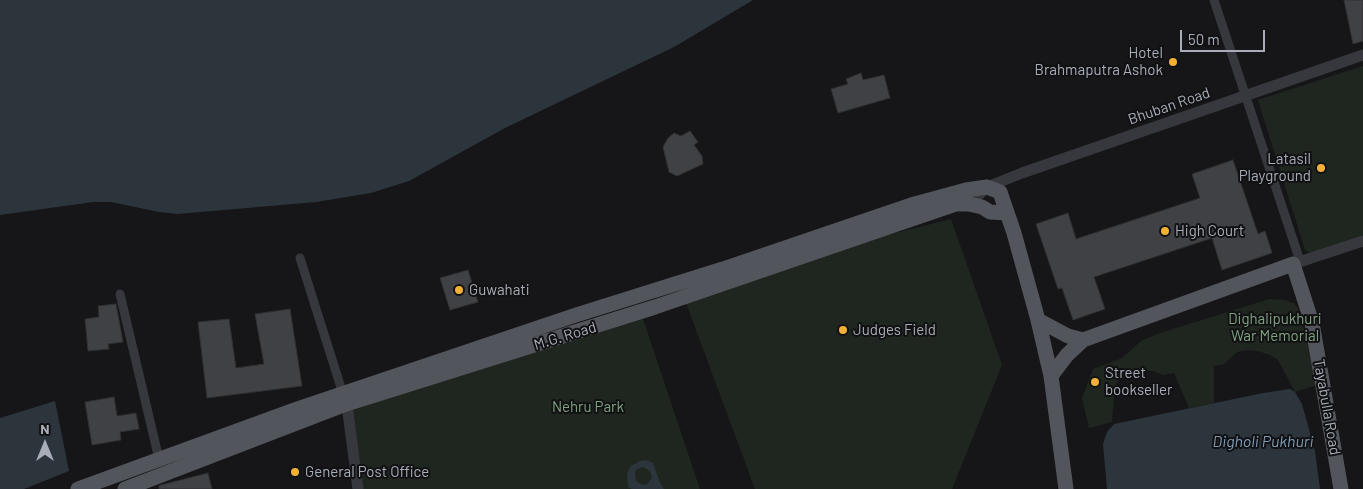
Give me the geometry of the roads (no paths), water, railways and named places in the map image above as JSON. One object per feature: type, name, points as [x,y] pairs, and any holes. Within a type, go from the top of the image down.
[{"type":"main road","points":[[78,489],[159,460],[345,399],[576,315],[723,269],[911,205],[966,190],[987,188],[1000,192],[1038,320],[1051,376],[1066,489]]},
{"type":"main road","name":"M.G. Road","points":[[125,489],[345,399],[655,307],[956,204],[969,204],[982,207],[990,212],[1007,213]]},
{"type":"main road","points":[[1051,376],[1067,355],[1083,340],[1297,262]]},
{"type":"main road","name":"Tayabulla Road","points":[[1297,262],[1312,323],[1341,489]]},
{"type":"main road","points":[[1038,320],[1068,336],[1083,340]]},
{"type":"street","points":[[1214,0],[1297,262],[1363,241]]},
{"type":"street","name":"Bhuban Road","points":[[969,204],[987,188],[1022,173],[1363,55]]},
{"type":"street","points":[[300,258],[345,399],[358,489]]},
{"type":"street","points":[[120,294],[159,460]]},
{"type":"water","points":[[0,0],[753,0],[674,47],[505,128],[409,181],[371,193],[316,202],[178,214],[111,202],[93,202],[0,215]]},
{"type":"water","name":"Digholi Pukhuri","points":[[1290,389],[1295,392],[1302,404],[1315,451],[1320,489],[1107,489],[1103,444],[1107,432],[1114,424]]},
{"type":"water","points":[[55,401],[69,471],[24,489],[0,489],[0,418]]},
{"type":"water","points":[[646,460],[653,463],[664,489],[632,489],[628,487],[627,474],[631,466]],"holes":[[[643,467],[650,471],[652,478],[647,484],[643,485],[636,481],[636,470]]]},
{"type":"place","name":"Hotel Brahmaputra Ashok","points":[[1173,62]]},
{"type":"place","name":"Latasil Playground","points":[[1321,168]]},
{"type":"place","name":"High Court","points":[[1165,231]]},
{"type":"place","name":"Guwahati","points":[[459,290]]},
{"type":"place","name":"Judges Field","points":[[843,330]]},
{"type":"place","name":"Street bookseller","points":[[1095,382]]},
{"type":"place","name":"General Post Office","points":[[295,472]]},
{"type":"park label","name":"Dighalipukhuri War Memorial","points":[[1275,328]]},
{"type":"park label","name":"Nehru Park","points":[[588,407]]}]
